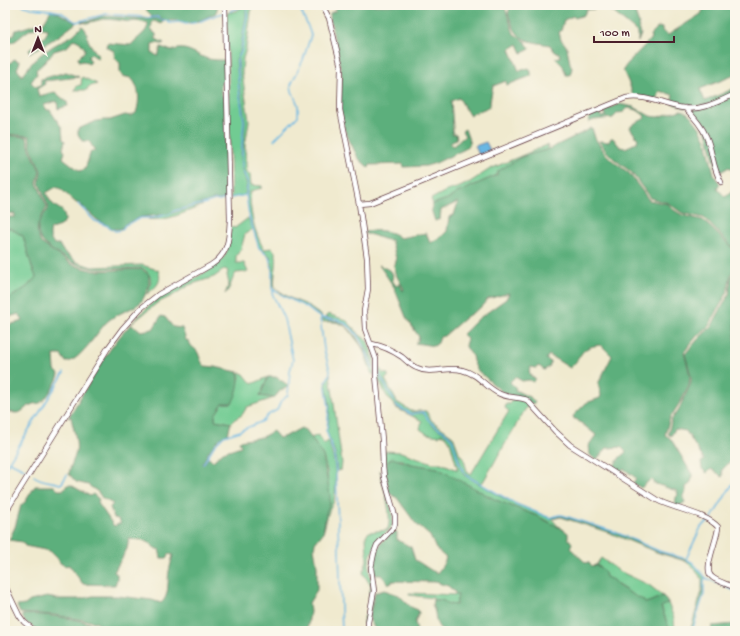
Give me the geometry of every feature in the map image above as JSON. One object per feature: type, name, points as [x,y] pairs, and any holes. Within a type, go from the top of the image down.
[{"type":"street","points":[[5,513],[108,348],[127,324],[140,309],[159,294],[219,260],[225,249],[229,236],[230,219],[225,5]]},
{"type":"street","points":[[322,5],[329,18],[341,67],[340,110],[360,204],[368,268],[368,288],[364,311],[365,329],[372,344],[376,359],[384,477],[394,510],[395,523],[391,531],[378,545],[374,553],[371,568],[374,591],[368,622],[368,631]]},
{"type":"street","points":[[360,204],[370,203],[626,98],[631,97],[651,100],[685,108],[712,104],[735,94]]},
{"type":"street","points":[[685,108],[706,134],[715,172],[721,182]]},
{"type":"street","points":[[372,344],[392,350],[416,368],[423,370],[454,368],[463,370],[472,373],[500,394],[527,400],[570,445],[657,500],[703,517],[716,524],[718,527],[717,537],[708,569],[713,578],[735,588]]},
{"type":"street","points":[[5,586],[24,622],[35,631]]},
{"type":"green space","points":[[129,5],[218,5],[216,13],[197,21],[184,23],[166,20],[158,16],[153,17],[142,6],[131,8]]},
{"type":"green space","points":[[246,5],[246,16],[240,52],[236,60],[244,122],[241,154],[242,170],[247,184],[245,195],[231,198],[227,13],[236,11]]},
{"type":"green space","points":[[248,5],[252,5],[242,73],[249,121],[245,146],[247,173],[250,174],[251,185],[262,186],[262,188],[251,191],[251,213],[258,236],[264,249],[272,248],[275,252],[277,261],[274,283],[275,288],[290,298],[305,304],[322,316],[321,317],[307,307],[288,298],[273,287],[273,269],[270,256],[259,247],[249,215],[247,195],[248,185],[242,160],[245,121],[240,89],[238,59],[242,48]]},
{"type":"green space","points":[[336,5],[504,5],[514,34],[525,41],[530,49],[522,53],[518,44],[510,49],[519,71],[529,68],[531,76],[507,85],[506,81],[493,86],[489,107],[469,115],[459,98],[451,101],[453,127],[452,134],[456,134],[457,138],[450,144],[453,146],[465,136],[462,131],[465,129],[470,143],[465,149],[436,163],[426,166],[404,167],[403,164],[370,165],[369,168],[358,158],[344,129],[340,110],[342,76],[330,19],[330,13],[335,11]]},
{"type":"green space","points":[[511,5],[614,5],[625,13],[622,5],[641,5],[642,9],[635,13],[641,34],[638,42],[638,33],[613,12],[600,6],[594,9],[586,10],[584,15],[575,18],[573,16],[564,20],[561,31],[559,32],[561,40],[566,46],[572,68],[570,75],[566,75],[563,66],[555,58],[560,57],[559,53],[555,52],[550,45],[533,42],[518,35],[508,13]]},
{"type":"green space","points":[[694,5],[735,5],[735,75],[700,89],[705,101],[735,88],[735,93],[711,104],[685,108],[671,103],[673,95],[660,91],[657,100],[633,96],[623,70],[648,42],[651,38],[650,35],[658,27],[662,28],[662,31],[668,35],[701,14],[705,6]]},
{"type":"green space","points":[[51,10],[76,23],[59,36],[30,53],[29,50],[40,42],[48,31],[47,29],[34,28],[11,43],[5,44],[5,36],[13,36],[16,30],[44,22]]},
{"type":"green space","points":[[102,16],[148,19],[158,18],[163,22],[162,24],[154,21],[152,23],[151,30],[156,34],[156,39],[164,43],[152,44],[152,53],[158,56],[161,47],[172,51],[177,49],[187,50],[204,58],[225,60],[225,80],[221,84],[221,92],[225,101],[227,198],[219,200],[215,199],[177,210],[170,214],[141,217],[125,224],[121,229],[113,229],[96,219],[79,203],[76,203],[61,189],[56,187],[46,193],[52,203],[62,210],[65,221],[60,226],[51,229],[50,238],[54,244],[59,244],[63,251],[77,262],[73,263],[48,248],[40,237],[38,230],[39,223],[48,209],[39,183],[41,171],[31,148],[29,136],[5,134],[5,63],[7,66],[14,59],[20,62],[17,69],[22,76],[40,55],[73,35],[82,26],[85,29],[89,42],[99,57],[97,58],[91,54],[88,57],[91,61],[89,64],[83,61],[79,62],[78,58],[85,49],[80,42],[74,39],[67,47],[54,51],[36,70],[37,74],[31,82],[36,87],[41,84],[41,79],[66,72],[79,77],[44,81],[45,84],[37,89],[39,96],[55,92],[67,102],[68,106],[58,109],[57,101],[44,105],[47,110],[50,110],[62,128],[63,139],[65,141],[63,149],[65,152],[63,158],[80,171],[85,169],[91,151],[95,151],[89,141],[82,141],[78,134],[78,129],[96,121],[110,120],[125,115],[131,116],[136,113],[138,104],[138,90],[134,82],[131,78],[122,76],[120,72],[120,63],[115,58],[114,51],[106,47],[107,43],[131,45],[148,26],[148,23],[103,19],[87,23],[81,22]]},
{"type":"green space","points":[[82,77],[97,84],[88,87],[87,90],[74,90],[77,86],[81,85]]},
{"type":"green space","points":[[735,96],[735,173],[729,167],[719,173],[707,132],[699,118],[690,110]]},
{"type":"green space","points":[[619,104],[634,107],[650,116],[658,117],[681,110],[685,111],[691,116],[700,128],[706,140],[714,174],[720,184],[717,188],[725,197],[735,189],[735,247],[731,246],[704,218],[682,213],[668,203],[650,198],[631,172],[606,151],[599,141],[609,142],[611,138],[613,138],[620,147],[625,148],[636,143],[638,139],[630,128],[633,124],[645,118],[644,115],[637,110],[628,108],[624,112],[618,113],[613,118],[589,122],[589,117],[600,112],[601,117],[606,116],[604,110]]},
{"type":"green space","points":[[592,128],[595,138],[605,153],[629,173],[649,200],[668,204],[682,215],[703,220],[731,247],[735,249],[735,264],[727,293],[709,326],[697,336],[684,352],[690,375],[689,385],[670,418],[665,435],[670,438],[693,476],[690,484],[686,487],[686,491],[683,496],[685,502],[678,507],[675,506],[676,497],[678,495],[677,491],[653,483],[651,479],[641,488],[633,483],[636,478],[624,469],[619,473],[612,469],[620,457],[626,452],[621,447],[607,448],[596,460],[590,455],[589,445],[596,435],[574,419],[573,416],[586,403],[600,398],[601,395],[598,384],[612,356],[601,345],[585,350],[570,368],[549,355],[546,359],[551,362],[549,367],[544,370],[539,366],[536,368],[531,367],[529,371],[531,376],[536,379],[533,382],[529,380],[522,381],[515,377],[510,382],[516,388],[515,390],[531,398],[535,402],[533,404],[507,394],[501,391],[477,370],[472,356],[465,345],[467,339],[463,334],[478,319],[506,299],[509,293],[488,299],[480,308],[466,317],[444,336],[440,337],[438,343],[434,346],[415,343],[418,341],[419,337],[406,317],[394,287],[379,265],[391,271],[393,275],[392,280],[396,286],[400,284],[403,291],[404,289],[395,273],[394,264],[396,258],[391,240],[365,234],[365,232],[378,230],[393,233],[400,238],[426,233],[430,243],[442,236],[447,231],[449,217],[454,215],[458,202],[441,210],[440,219],[435,221],[431,209],[433,204],[450,198],[457,193],[497,175],[498,171],[521,157],[549,149]]},
{"type":"green space","points":[[5,135],[27,137],[30,149],[40,171],[37,183],[47,207],[38,224],[38,232],[41,243],[73,265],[94,271],[142,269],[149,275],[149,286],[140,303],[109,320],[82,353],[76,358],[66,362],[61,355],[54,355],[55,370],[59,374],[51,390],[40,403],[32,404],[22,412],[9,412],[5,414],[5,319],[8,325],[23,321],[19,314],[5,318],[5,301],[27,287],[36,277],[23,236],[10,228],[5,230],[5,222],[7,223],[9,217],[15,217],[15,214],[8,213],[6,207],[10,198],[5,198]]},
{"type":"green space","points":[[547,145],[549,149],[521,157],[497,175],[457,193],[450,198],[433,204],[431,199],[446,191],[460,187],[490,169]]},
{"type":"green space","points":[[203,205],[169,218],[155,220],[148,219],[168,215]]},
{"type":"green space","points":[[248,218],[253,229],[245,234],[241,249],[236,256],[236,263],[244,263],[248,272],[236,273],[229,289],[225,294],[229,284],[227,275],[228,271],[225,269],[214,277],[189,285],[172,296],[157,303],[130,325],[161,296],[204,273],[219,263],[227,250],[231,227],[235,228]]},
{"type":"green space","points":[[10,228],[23,236],[36,277],[27,287],[5,301],[5,230]]},
{"type":"green space","points":[[77,262],[92,267],[142,265],[158,270],[160,278],[158,284],[147,294],[151,283],[150,276],[146,270],[142,268],[94,269],[73,263]]},
{"type":"green space","points":[[735,270],[735,457],[722,470],[722,477],[711,469],[707,473],[702,469],[701,462],[704,460],[686,431],[675,429],[671,436],[668,434],[672,419],[679,409],[691,383],[691,376],[685,354],[711,327],[729,294],[731,278]]},
{"type":"green space","points":[[328,314],[346,320],[361,336],[367,340],[374,358],[375,369],[367,349],[357,334],[344,323],[325,317]]},
{"type":"green space","points":[[161,316],[165,317],[173,327],[182,328],[186,340],[189,341],[197,351],[205,366],[238,372],[239,375],[239,383],[234,400],[232,403],[223,403],[215,415],[215,420],[231,423],[228,434],[219,439],[212,446],[202,464],[203,465],[209,457],[213,461],[223,452],[241,446],[239,441],[262,437],[273,431],[279,438],[301,428],[307,431],[323,456],[330,503],[326,513],[323,533],[315,543],[314,548],[317,566],[317,590],[309,603],[310,612],[307,631],[111,631],[95,622],[54,615],[20,613],[17,606],[25,605],[30,601],[47,597],[57,599],[80,599],[93,596],[118,596],[152,600],[161,603],[166,597],[169,571],[173,555],[169,554],[168,558],[161,558],[159,549],[155,549],[150,543],[129,539],[127,549],[114,572],[117,574],[115,585],[83,584],[69,565],[65,566],[60,563],[50,551],[25,546],[22,542],[9,540],[15,527],[21,505],[25,502],[35,486],[54,486],[58,490],[63,490],[67,485],[71,485],[90,496],[93,494],[99,499],[98,503],[114,526],[121,523],[118,519],[114,518],[110,507],[113,504],[102,498],[98,492],[88,485],[76,482],[69,474],[76,452],[76,439],[71,417],[68,418],[104,358],[130,325],[141,331],[153,329]]},
{"type":"green space","points":[[322,319],[340,322],[349,329],[339,323],[322,322]]},
{"type":"green space","points":[[349,329],[353,333],[361,346]]},
{"type":"green space","points":[[361,346],[365,351],[374,371],[374,375],[371,373]]},
{"type":"green space","points":[[374,346],[377,346],[378,364],[383,373],[388,374],[388,377],[385,379],[397,402],[411,411],[426,411],[432,421],[453,436],[460,455],[463,456],[467,471],[471,474],[509,411],[505,408],[506,404],[510,404],[511,401],[519,399],[531,406],[526,408],[483,482],[480,483],[464,473],[451,436],[432,424],[423,412],[410,413],[398,406],[378,370]]},
{"type":"green space","points":[[238,372],[244,374],[252,384],[268,377],[260,396],[274,398],[247,407],[242,415],[231,423],[215,420],[215,415],[223,403],[232,403],[240,377]]},
{"type":"green space","points":[[377,372],[397,407],[411,414],[424,414],[432,425],[449,436],[452,440],[464,475],[505,499],[550,518],[562,516],[615,533],[659,552],[693,563],[705,578],[703,594],[692,631],[691,628],[702,591],[702,579],[692,566],[685,561],[656,552],[610,533],[561,517],[552,519],[564,530],[548,521],[496,500],[437,468],[411,464],[402,460],[390,459],[384,467],[384,451],[401,452],[433,463],[441,463],[458,470],[450,442],[446,436],[440,434],[439,436],[427,434],[420,429],[422,421],[396,408],[386,395],[380,382],[378,382]]},
{"type":"green space","points":[[330,374],[342,463],[341,470],[337,471],[335,453],[326,430],[328,428],[330,406],[326,384]]},
{"type":"green space","points":[[268,377],[276,377],[288,385],[288,387],[280,391],[274,398],[260,396]]},
{"type":"green space","points":[[318,435],[324,444],[328,441],[336,478],[334,500],[323,533],[326,513],[330,503],[327,471],[323,456],[311,438]]},
{"type":"green space","points":[[392,458],[411,464],[437,468],[496,500],[535,515],[564,530],[568,533],[568,538],[572,543],[570,548],[586,563],[588,562],[592,566],[596,565],[602,569],[606,577],[613,580],[617,585],[643,600],[645,603],[663,596],[668,603],[661,607],[669,628],[673,631],[442,631],[437,622],[432,603],[433,600],[442,600],[448,604],[456,605],[458,595],[455,595],[455,592],[448,586],[435,582],[392,581],[392,583],[389,584],[381,575],[373,575],[373,561],[377,550],[392,530],[397,532],[397,540],[411,547],[415,560],[434,572],[437,573],[446,558],[436,549],[430,536],[416,524],[397,498],[389,493],[384,467]]},
{"type":"green space","points":[[380,470],[393,517],[393,522],[392,526],[373,550],[369,562],[372,596],[366,631],[364,631],[363,620],[368,609],[371,586],[363,573],[367,560],[366,535],[369,532],[387,530],[389,524],[388,510]]},
{"type":"green space","points":[[601,558],[619,571],[649,585],[663,596],[645,603],[606,577],[605,573],[600,567],[596,565]]},
{"type":"green space","points":[[384,590],[399,595],[411,607],[418,610],[419,613],[415,622],[417,631],[376,631],[369,619],[375,592]]},
{"type":"green space","points":[[409,593],[458,595],[456,605],[448,604],[442,600],[433,600],[433,598],[409,595]]},
{"type":"green space","points":[[668,603],[674,618],[675,631],[669,628],[661,606]]},
{"type":"green space","points":[[22,615],[54,616],[78,620],[107,631],[38,631],[25,622]]},
{"type":"green space","points":[[735,624],[735,631],[711,631],[712,626]]},
{"type":"water","points":[[486,142],[490,150],[479,155],[475,146]]},
{"type":"waterway","points":[[5,10],[12,5]]},
{"type":"waterway","points":[[22,5],[61,12],[76,22],[106,14],[147,18],[158,17],[163,21],[165,20],[170,23],[179,22],[186,24],[199,22],[223,13]]},
{"type":"waterway","points":[[230,11],[244,5]]},
{"type":"waterway","points":[[247,5],[247,16],[241,52],[237,60],[239,89],[244,121],[242,169],[248,183],[246,195],[249,216],[259,248],[269,257],[272,270],[272,289],[324,319],[338,320],[345,323],[361,340],[373,369]]},
{"type":"waterway","points":[[274,140],[298,116],[298,105],[291,85],[303,60],[311,35],[298,5]]},
{"type":"waterway","points":[[231,198],[246,195]]},
{"type":"waterway","points":[[78,204],[95,221],[108,226],[115,231],[122,230],[125,225],[141,218],[152,218],[215,200],[219,201],[227,199]]},
{"type":"waterway","points":[[203,464],[214,446],[224,436],[263,421],[268,415],[277,410],[281,401],[288,395],[290,371],[293,360],[284,319],[272,293],[274,290]]},
{"type":"waterway","points":[[320,318],[324,349],[330,371],[325,382],[329,407],[326,430],[334,454],[336,472],[342,631]]},
{"type":"waterway","points":[[378,372],[397,406],[411,414],[424,413],[434,425],[449,435],[452,439],[462,469],[467,476],[516,504],[550,518],[562,515],[615,532],[659,551],[686,559],[693,563],[706,578],[735,591]]},
{"type":"waterway","points":[[5,468],[64,373]]},
{"type":"waterway","points":[[10,462],[28,471]]},
{"type":"waterway","points":[[34,476],[60,484],[67,475]]},
{"type":"waterway","points":[[711,519],[735,480]]},
{"type":"waterway","points":[[686,559],[701,527],[709,521]]},
{"type":"waterway","points":[[692,631],[704,594],[704,580],[706,578]]}]
